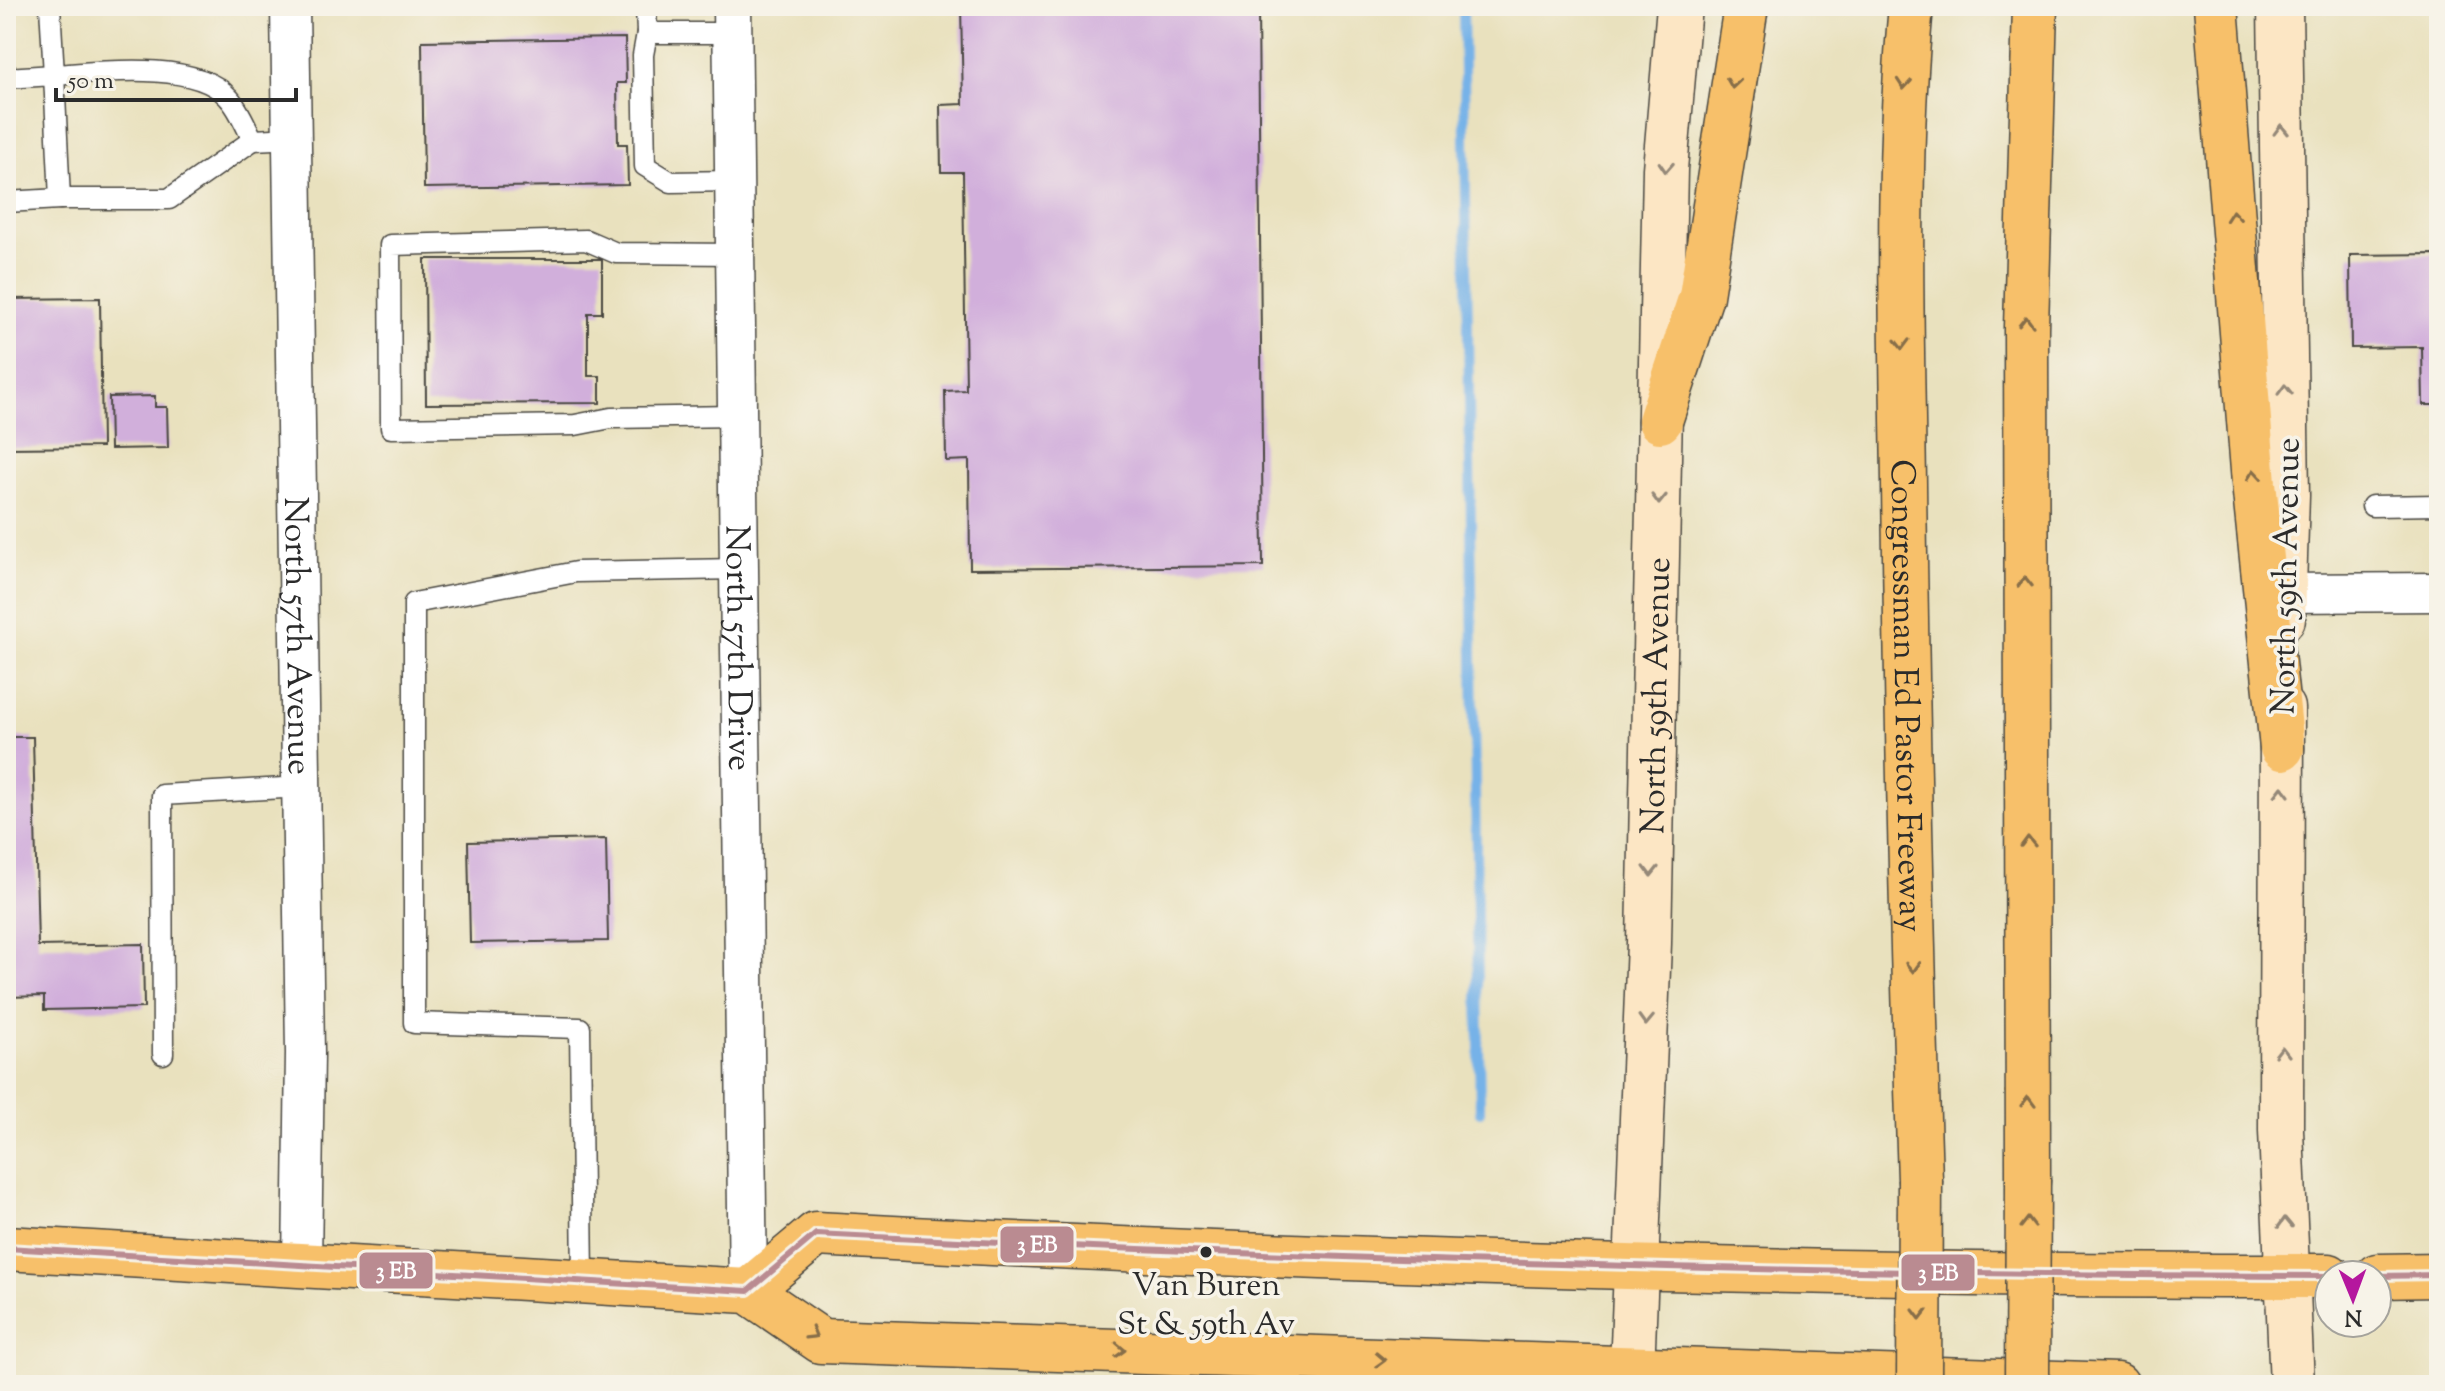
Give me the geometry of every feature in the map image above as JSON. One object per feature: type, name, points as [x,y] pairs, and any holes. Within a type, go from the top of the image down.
[{"type":"main road","name":"North 59th Avenue","points":[[1633,1378],[1649,943],[1665,169],[1679,6]]},
{"type":"main road","points":[[1660,421],[1701,296],[1746,6]]},
{"type":"main road","name":"Congressman Ed Pastor Freeway","points":[[1911,6],[1901,109],[1902,338],[1906,757],[1920,1180],[1919,1385]]},
{"type":"main road","points":[[2027,1385],[2026,328],[2035,6]]},
{"type":"main road","points":[[2216,6],[2254,483],[2282,748]]},
{"type":"main road","name":"North 59th Avenue","points":[[2280,6],[2287,495],[2283,593],[2281,1130],[2308,1276],[2292,1385]]},
{"type":"main road","points":[[748,1291],[816,1234],[1046,1247],[1636,1267],[2308,1276]]},
{"type":"main road","points":[[6,1248],[748,1291],[821,1341],[1633,1378],[2117,1385]]},
{"type":"main road","points":[[2393,1276],[2439,1275]]},
{"type":"street","name":"North 57th Avenue","points":[[290,6],[305,1053],[302,1264]]},
{"type":"street","name":"North 57th Drive","points":[[732,19],[748,1291]]},
{"type":"street","points":[[2283,593],[2439,592]]},
{"type":"lane","points":[[50,6],[60,199]]},
{"type":"lane","points":[[646,6],[647,33],[643,55],[645,166],[671,182],[734,181]]},
{"type":"lane","points":[[647,33],[732,19]]},
{"type":"lane","points":[[6,78],[127,71],[187,74],[228,95],[253,140]]},
{"type":"lane","points":[[6,202],[169,199],[253,140],[294,138]]},
{"type":"lane","points":[[735,254],[616,253],[586,240],[390,245],[391,428],[575,425],[611,418],[736,416]]},
{"type":"lane","points":[[2372,506],[2439,505]]},
{"type":"lane","points":[[583,1280],[580,1028],[414,1023],[414,603],[576,572],[738,569]]},
{"type":"lane","points":[[163,1054],[162,795],[301,787]]},
{"type":"building","points":[[961,6],[1258,6],[1263,566],[970,569],[969,460],[946,461],[945,391],[966,390],[963,172],[941,172],[940,105],[963,104]]},
{"type":"building","points":[[625,38],[626,83],[617,83],[618,144],[627,144],[628,185],[424,188],[422,41]]},
{"type":"building","points":[[2439,254],[2439,405],[2423,405],[2422,347],[2351,348],[2350,255]]},
{"type":"building","points":[[425,259],[602,259],[602,313],[588,313],[588,376],[600,376],[600,403],[426,404]]},
{"type":"building","points":[[100,298],[102,447],[6,448],[6,299]]},
{"type":"building","points":[[155,396],[155,407],[167,407],[168,448],[110,449],[109,397]]},
{"type":"building","points":[[6,737],[33,737],[38,946],[143,944],[144,1008],[44,1010],[44,996],[6,997]]},
{"type":"building","points":[[606,839],[608,941],[470,943],[468,842]]},
{"type":"waterway","points":[[1463,6],[1480,1112]]},
{"type":"transit line","points":[[6,1248],[748,1291],[816,1234],[1572,1264],[1950,1273],[2313,1276]]},
{"type":"transit line","points":[[2393,1276],[2439,1275]]},
{"type":"place","name":"Van Buren St & 59th Av","points":[[1206,1252]]}]
